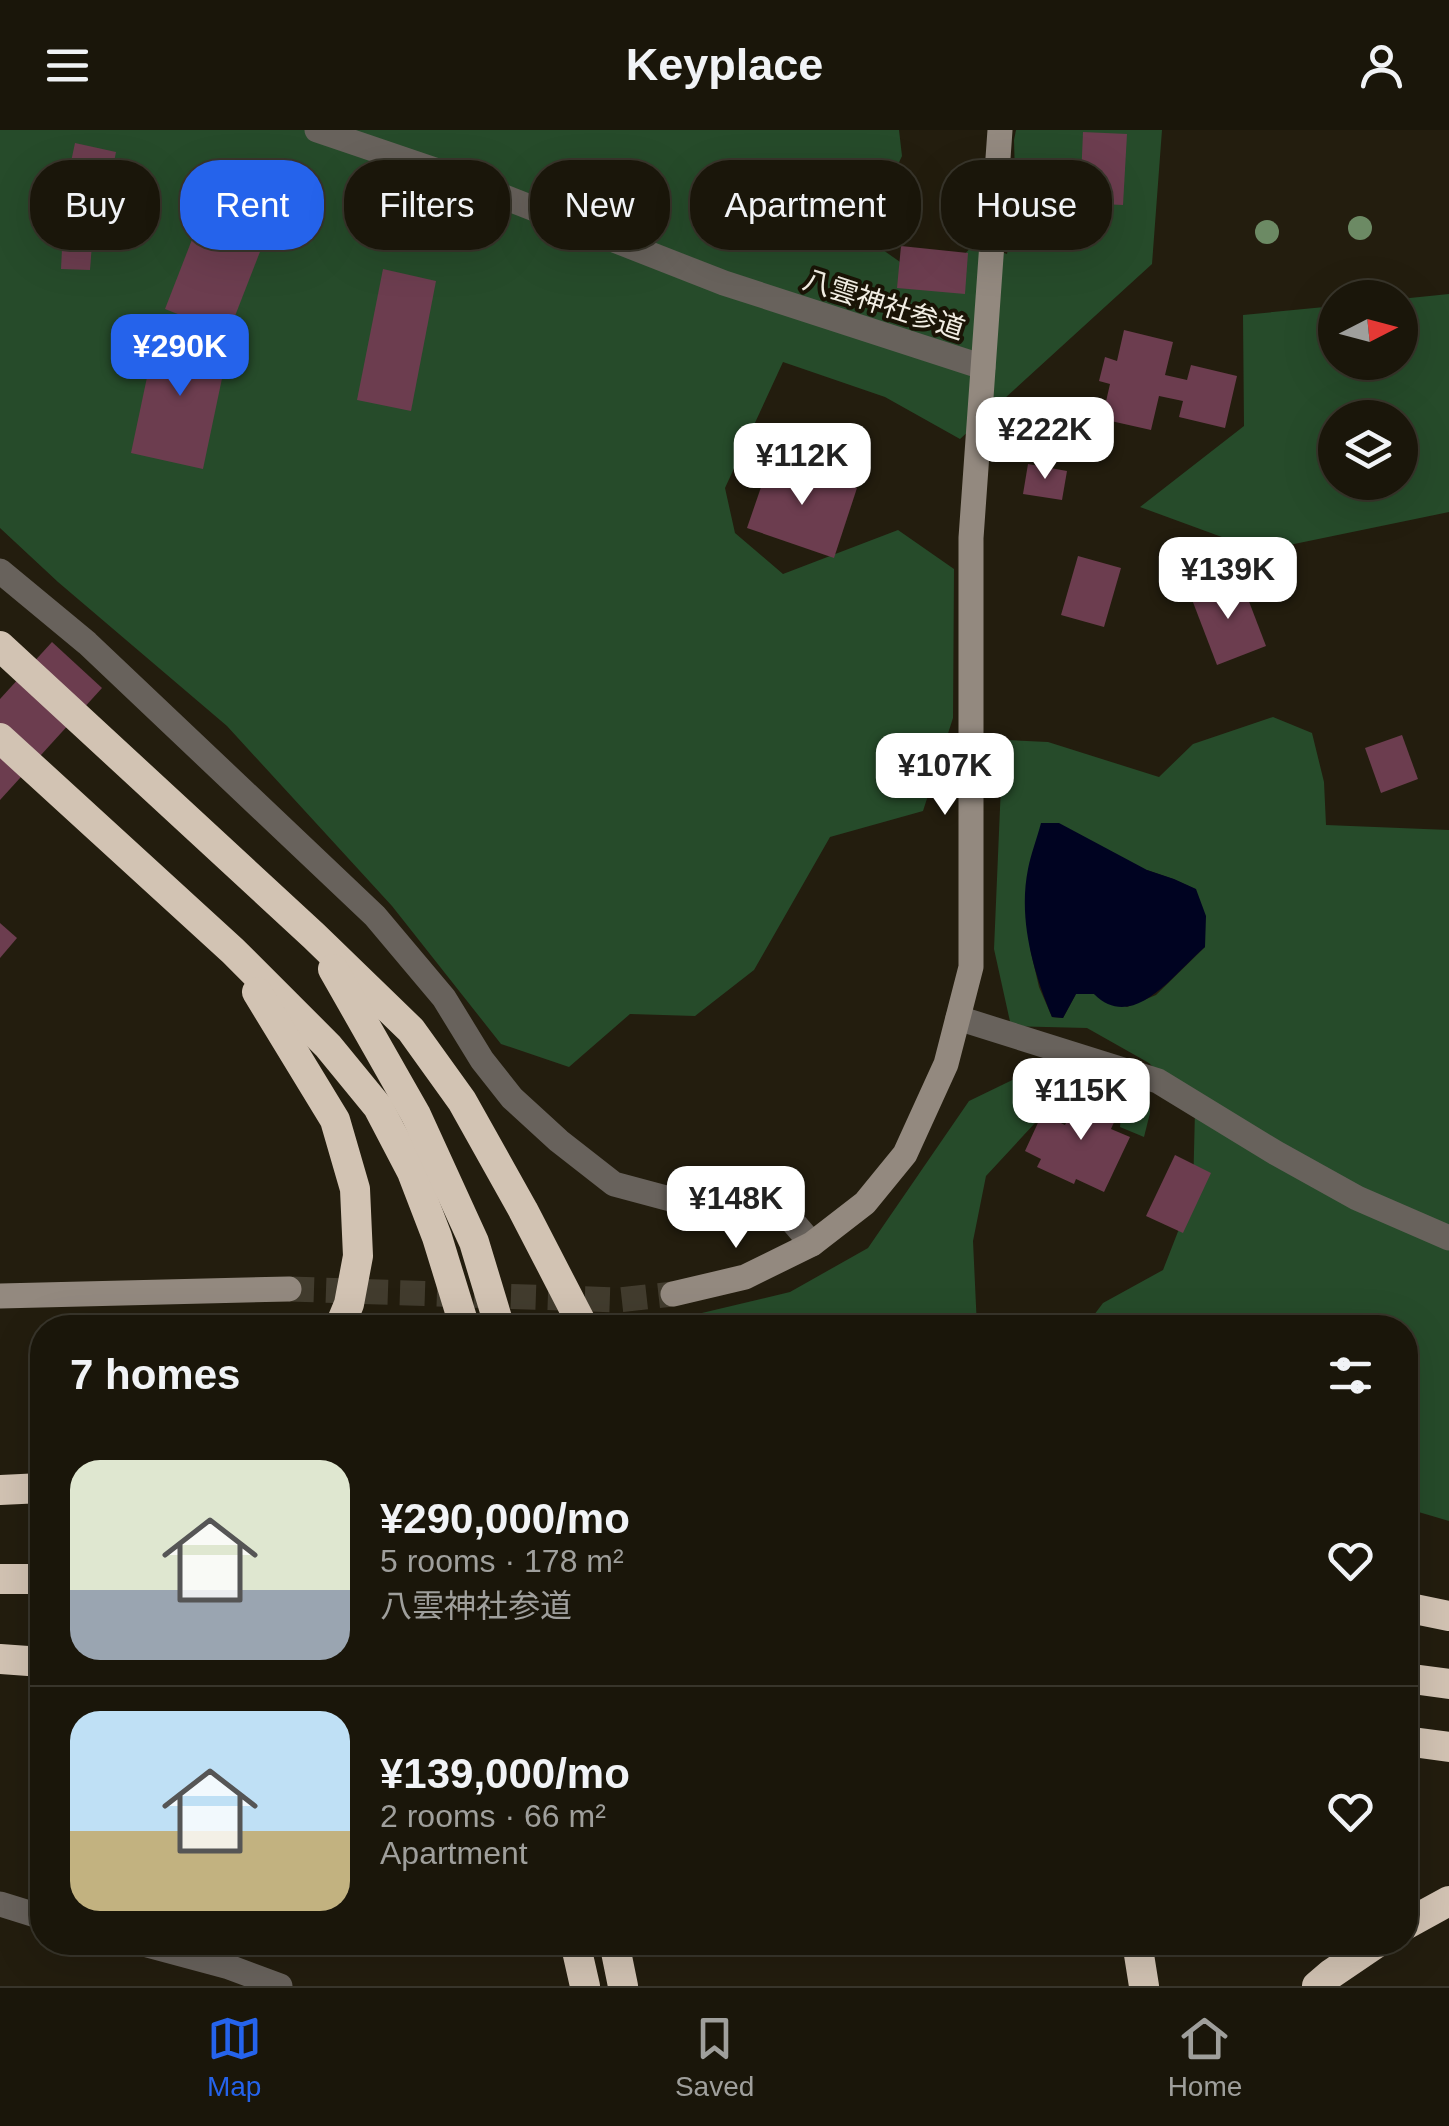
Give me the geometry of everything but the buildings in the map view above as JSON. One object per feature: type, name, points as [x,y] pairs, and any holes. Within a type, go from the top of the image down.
[{"type":"highway","points":[[0,646],[411,1030],[462,1101],[577,1315]]},
{"type":"highway","points":[[0,738],[233,951],[328,1046],[378,1107],[418,1188],[461,1315]]},
{"type":"highway","points":[[314,936],[416,1116],[474,1242],[496,1315]]},
{"type":"highway","points":[[233,951],[334,1120],[355,1189],[358,1256],[345,1315]]},
{"type":"highway","points":[[0,1490],[30,1489]]},
{"type":"highway","points":[[0,1579],[30,1579]]},
{"type":"highway","points":[[1418,1610],[1449,1616]]},
{"type":"highway","points":[[0,1646],[30,1646]]},
{"type":"highway","points":[[0,1659],[30,1661]]},
{"type":"highway","points":[[1418,1680],[1449,1684]]},
{"type":"highway","points":[[1418,1742],[1449,1747]]},
{"type":"highway","points":[[1418,1917],[1449,1901]]},
{"type":"highway","points":[[578,1955],[585,1986]]},
{"type":"highway","points":[[617,1955],[623,1986]]},
{"type":"highway","points":[[1138,1955],[1144,1986]]},
{"type":"highway","points":[[1318,1986],[1359,1955]]},
{"type":"street","name":"八雲神社参道","points":[[318,130],[435,170],[724,283],[983,367]]},
{"type":"street","points":[[672,1294],[745,1277],[812,1244],[865,1203],[905,1154],[946,1064],[971,967],[972,538],[1000,130]]},
{"type":"street","points":[[0,571],[87,644],[375,916],[444,998],[482,1060],[512,1098],[580,1158],[614,1184],[670,1199],[763,1199],[786,1215],[812,1244]]},
{"type":"street","points":[[958,1018],[1158,1081],[1357,1198],[1449,1238]]},
{"type":"street","points":[[0,1296],[289,1289]]},
{"type":"street","points":[[0,1904],[30,1913]]},
{"type":"street","points":[[184,1955],[280,1986]]},
{"type":"green space","points":[[0,130],[899,130],[900,160],[690,160],[690,250],[883,250],[903,264],[961,258],[968,250],[1007,254],[1008,250],[1112,250],[1112,160],[1015,160],[1016,130],[1162,130],[1152,264],[960,439],[885,397],[783,362],[725,488],[735,533],[783,574],[898,530],[954,569],[953,718],[923,811],[830,837],[754,970],[695,1016],[630,1014],[569,1067],[501,1044],[392,906],[227,726],[0,528]]},
{"type":"green space","points":[[1449,294],[1449,512],[1260,551],[1140,507],[1244,426],[1243,315],[1318,308],[1318,380],[1418,380],[1418,297]]},
{"type":"green space","points":[[1273,717],[1312,733],[1324,782],[1326,825],[1449,830],[1449,1521],[1418,1512],[1418,1315],[1094,1315],[1103,1303],[1163,1270],[1193,1193],[1195,1110],[1149,1063],[1087,1028],[1011,1026],[994,949],[1001,785],[1008,740],[1048,742],[1159,777],[1193,744]],"holes":[[[1147,870],[1195,889],[1205,947],[1156,995],[1127,1007],[1094,994],[1076,994],[1063,1018],[1052,1017],[1039,987],[1030,948]]]},
{"type":"green space","points":[[1043,1065],[1091,1067],[1149,1087],[1150,1113],[1144,1137],[1120,1127],[1122,1109],[1086,1090],[1048,1109],[986,1176],[973,1241],[976,1315],[693,1315],[790,1292],[868,1248],[969,1101]]},
{"type":"water","points":[[1041,823],[1059,823],[1147,870],[1196,889],[1206,916],[1205,947],[1168,983],[1139,1003],[1124,1007],[1109,1004],[1094,994],[1076,994],[1063,1018],[1052,1017],[1033,963],[1026,926],[1025,888]]},
{"type":"tunnel","points":[[289,1289],[619,1300],[673,1294]]}]
